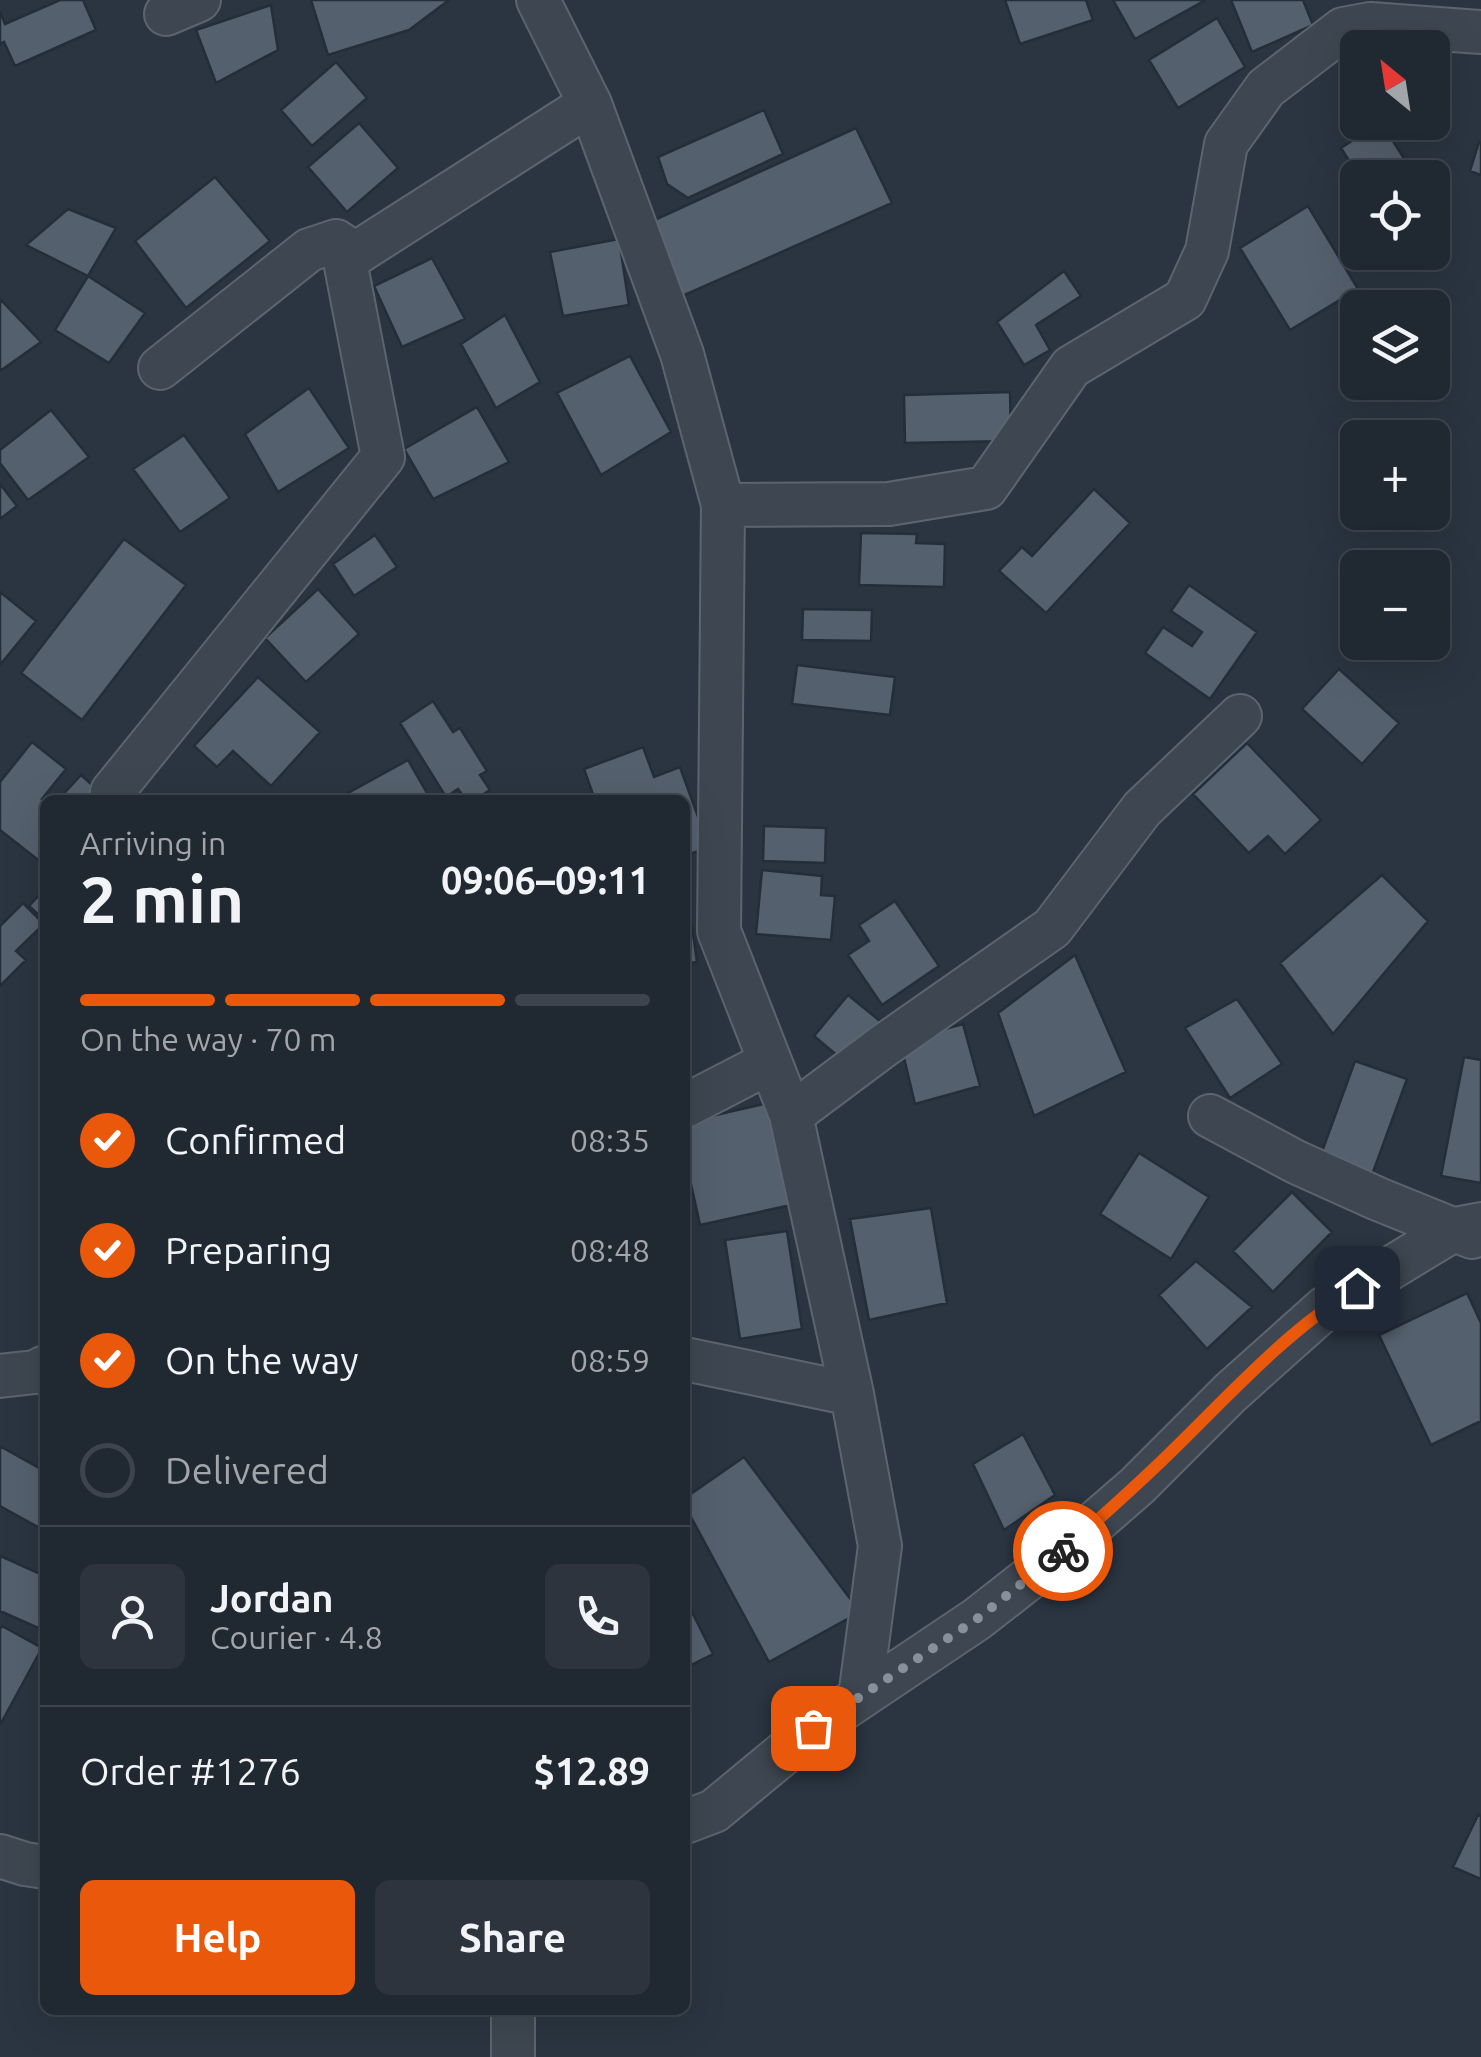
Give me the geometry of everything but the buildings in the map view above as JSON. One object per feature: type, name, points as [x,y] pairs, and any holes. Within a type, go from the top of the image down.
[{"type":"street","points":[[538,0],[590,104],[682,354],[723,505],[719,930],[791,1115],[852,1394],[880,1546],[860,1698]]},
{"type":"street","points":[[723,505],[888,504],[986,488],[1071,366],[1185,299],[1208,251],[1226,144],[1266,88],[1370,12],[1481,32]]},
{"type":"street","points":[[112,792],[384,457],[346,266],[356,254],[590,104]]},
{"type":"street","points":[[160,368],[308,250],[336,241],[356,254]]},
{"type":"street","points":[[791,1115],[1052,928],[1142,808],[1240,716]]},
{"type":"street","points":[[690,1103],[770,1062]]},
{"type":"street","points":[[1210,1116],[1296,1162],[1378,1199],[1472,1232]]},
{"type":"street","points":[[690,1820],[714,1811],[813,1728],[977,1619],[1046,1565],[1136,1486],[1324,1308],[1472,1232]]},
{"type":"street","points":[[690,1360],[852,1394]]},
{"type":"street","points":[[0,1376],[40,1370]]},
{"type":"street","points":[[0,1856],[40,1867]]},
{"type":"street","points":[[512,2057],[513,2015]]},
{"type":"way so far","points":[[813,1728],[977,1619],[1063,1551]]},
{"type":"route","points":[[1063,1551],[1324,1308],[1357,1288]]}]
